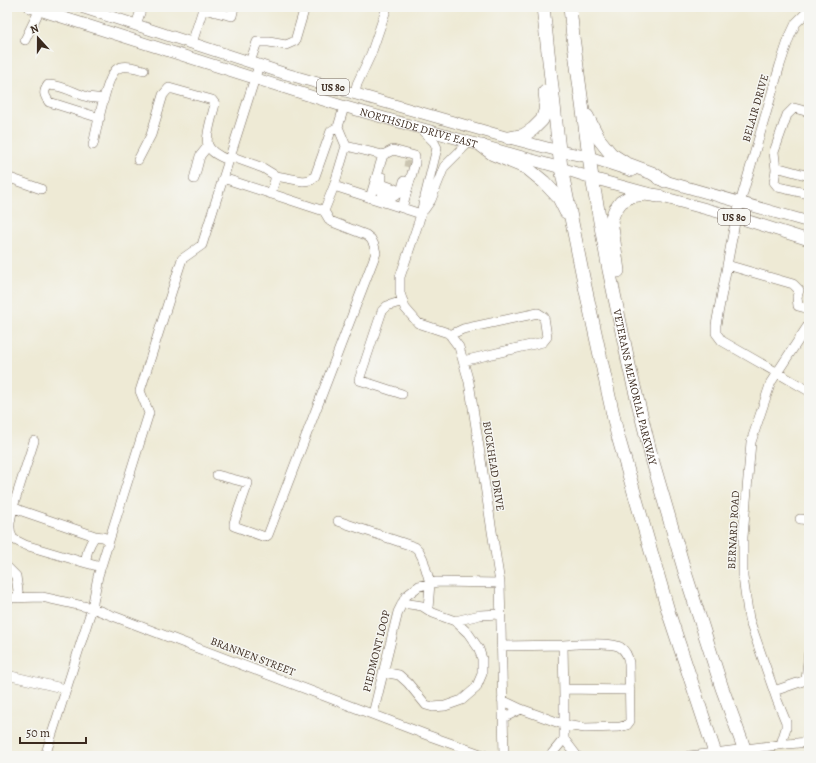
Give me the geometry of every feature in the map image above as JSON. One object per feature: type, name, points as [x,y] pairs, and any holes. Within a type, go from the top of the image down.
[{"type":"highway","points":[[509,138],[524,135],[532,129],[542,120],[545,111],[546,101],[536,7]]},
{"type":"highway","points":[[543,7],[561,168],[617,433],[669,614],[716,755]]},
{"type":"highway","name":"VETERANS MEMORIAL PARKWAY","points":[[570,7],[592,178],[630,370],[652,459],[684,568],[722,688],[746,752]]},
{"type":"highway","points":[[582,102],[599,139],[611,154],[625,163],[652,173],[665,182]]},
{"type":"highway","points":[[482,146],[493,154],[527,168],[544,182],[559,198],[572,224]]},
{"type":"highway","points":[[630,370],[623,297],[611,220],[615,210],[621,202],[631,196],[645,194],[659,196]]},
{"type":"main road","name":"NORTHSIDE DRIVE EAST","points":[[81,7],[254,63],[355,93],[509,138],[589,157],[665,182],[809,222]]},
{"type":"main road","name":"NORTHSIDE DRIVE EAST","points":[[37,8],[344,107],[592,178],[736,217],[809,240]]},
{"type":"main road","points":[[765,226],[776,234],[809,244]]},
{"type":"street","points":[[136,25],[142,7]]},
{"type":"street","points":[[192,43],[203,8],[232,16],[234,7]]},
{"type":"street","points":[[45,756],[92,608],[98,576],[149,413],[140,391],[182,259],[202,244],[254,78],[254,63],[257,42],[269,42],[286,45],[295,41],[305,7]]},
{"type":"street","points":[[355,93],[357,84],[371,54],[387,7]]},
{"type":"street","points":[[25,40],[37,8]]},
{"type":"street","name":"BELAIR DRIVE","points":[[809,10],[796,23],[789,38],[780,65],[736,217],[716,324],[716,333],[722,341],[809,391]]},
{"type":"street","points":[[94,146],[104,99],[114,70],[118,68],[131,67],[144,70]]},
{"type":"street","points":[[100,118],[49,102],[45,96],[44,90],[48,85],[56,85],[88,97],[104,99]]},
{"type":"street","points":[[138,160],[152,135],[163,95],[169,88],[212,100],[215,104],[207,137],[208,146],[215,154],[263,168],[276,176],[303,182],[311,180],[315,176],[331,131],[338,127]]},
{"type":"street","points":[[324,211],[334,186],[346,146],[338,127],[344,107]]},
{"type":"street","points":[[809,112],[794,108],[787,115],[774,152],[776,167],[774,182],[778,187],[809,194]]},
{"type":"street","points":[[419,128],[434,142],[437,148],[421,214],[400,278],[400,293],[405,308],[418,323],[450,335],[463,328],[538,313],[544,317],[547,337],[543,342],[463,361]]},
{"type":"street","points":[[421,214],[431,200],[444,167],[469,142]]},
{"type":"street","points":[[194,179],[200,156],[208,146]]},
{"type":"street","points":[[346,146],[382,158]]},
{"type":"street","points":[[370,198],[382,158],[393,150],[409,161]]},
{"type":"street","points":[[382,158],[385,169],[379,188],[381,192],[393,197],[402,190],[409,161],[416,156],[416,163],[402,208]]},
{"type":"street","points":[[776,167],[809,176]]},
{"type":"street","points":[[271,194],[276,176]]},
{"type":"street","points":[[7,177],[41,189]]},
{"type":"street","points":[[217,475],[248,483],[234,526],[266,537],[376,253],[374,245],[366,235],[330,221],[324,211],[223,178]]},
{"type":"street","points":[[334,186],[421,214]]},
{"type":"street","points":[[727,265],[793,284],[799,290],[797,298],[798,306],[809,309]]},
{"type":"street","points":[[402,394],[359,380],[382,311],[387,306],[403,301]]},
{"type":"street","name":"BERNARD ROAD","points":[[781,744],[786,728],[786,722],[749,619],[743,577],[743,538],[751,442],[771,382],[809,324]]},
{"type":"street","name":"BUCKHEAD DRIVE","points":[[450,335],[459,347],[469,382],[500,583],[504,756]]},
{"type":"street","points":[[34,441],[13,507],[10,522],[10,534],[12,539],[25,545],[101,567]]},
{"type":"street","points":[[13,507],[109,540]]},
{"type":"street","points":[[338,521],[415,547],[423,559],[430,583],[428,609]]},
{"type":"street","points":[[86,563],[86,555],[89,544],[95,536]]},
{"type":"street","points":[[7,568],[16,576],[19,598]]},
{"type":"street","name":"PIEDMONT LOOP","points":[[373,714],[398,612],[406,596],[419,586],[437,582],[500,583]]},
{"type":"street","name":"BRANNEN STREET","points":[[7,598],[42,597],[92,608],[486,756]]},
{"type":"street","points":[[383,672],[399,675],[408,683],[426,705],[434,707],[445,706],[462,700],[476,688],[482,674],[482,659],[479,649],[468,633],[455,621],[433,613],[416,604],[402,603]]},
{"type":"street","points":[[455,621],[480,615],[500,614]]},
{"type":"street","points":[[501,646],[563,644],[610,644],[619,646],[628,656],[630,721],[627,725],[620,727],[585,728],[565,725],[521,709],[502,700]]},
{"type":"street","points":[[550,756],[564,739],[563,644]]},
{"type":"street","points":[[774,691],[806,680],[809,650]]},
{"type":"street","points":[[7,675],[66,689]]},
{"type":"street","points":[[564,689],[630,690]]},
{"type":"street","points":[[503,718],[521,709]]},
{"type":"street","points":[[564,739],[577,756]]},
{"type":"street","points":[[688,756],[746,752],[781,744],[809,742]]},
{"type":"tunnel","points":[[408,167],[409,161]]}]
